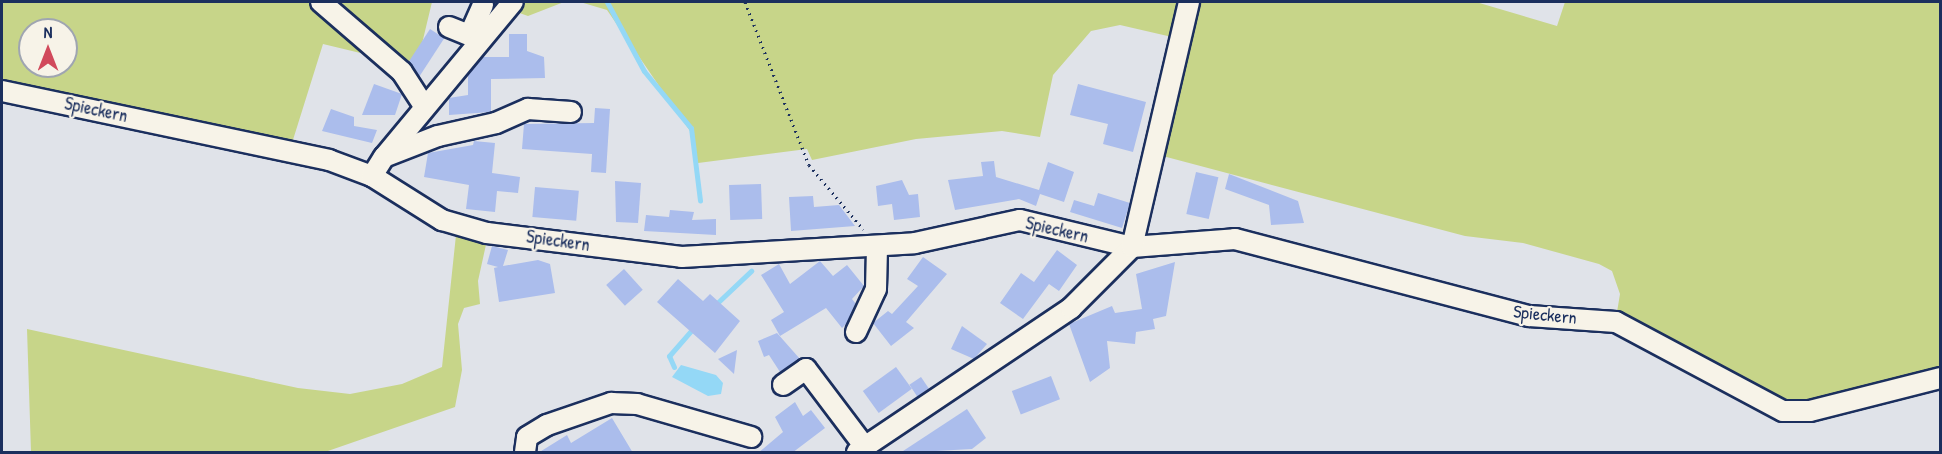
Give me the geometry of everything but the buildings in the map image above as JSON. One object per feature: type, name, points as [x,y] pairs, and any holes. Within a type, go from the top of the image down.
[{"type":"street","points":[[321,2],[402,72],[423,104]]},
{"type":"street","points":[[372,176],[474,36],[513,2]]},
{"type":"street","points":[[783,385],[806,369],[861,450],[1071,308],[1132,247],[1189,2]]},
{"type":"street","points":[[474,36],[483,5]]},
{"type":"street","points":[[449,27],[474,36]]},
{"type":"street","name":"Spieckern","points":[[2,91],[310,155],[372,176],[442,220],[487,233],[661,256],[873,247],[1029,220],[1132,247],[1234,239],[1529,316],[1616,322],[1783,411],[1810,411],[1941,378]]},
{"type":"street","points":[[384,157],[528,109],[571,112]]},
{"type":"street","points":[[856,332],[874,297],[873,247]]},
{"type":"street","points":[[525,453],[527,437],[547,424],[610,403],[637,404],[750,437]]},
{"type":"path","points":[[745,2],[809,165],[860,224],[873,247]]},
{"type":"green space","points":[[2,2],[432,2],[414,77],[377,57],[323,44],[292,143],[2,91]]},
{"type":"green space","points":[[488,2],[564,2],[528,16]]},
{"type":"green space","points":[[580,2],[1476,2],[1557,26],[1565,2],[1940,2],[1940,373],[1817,403],[1777,403],[1616,318],[1620,294],[1612,271],[1599,264],[1523,243],[1465,236],[1159,155],[1185,40],[1120,25],[1091,31],[1053,75],[1040,137],[1002,131],[916,139],[812,160],[807,149],[698,163],[690,131],[607,10]]},
{"type":"green space","points":[[456,235],[487,240],[478,281],[480,304],[464,308],[458,324],[462,370],[455,407],[325,452],[31,452],[27,329],[298,388],[350,394],[402,384],[442,367]]},
{"type":"water","points":[[681,365],[716,375],[723,383],[721,394],[708,396],[672,377]]},
{"type":"waterway","points":[[607,2],[644,71],[691,128],[700,200]]},
{"type":"waterway","points":[[715,305],[751,271]]},
{"type":"waterway","points":[[674,367],[669,356],[694,327]]}]
